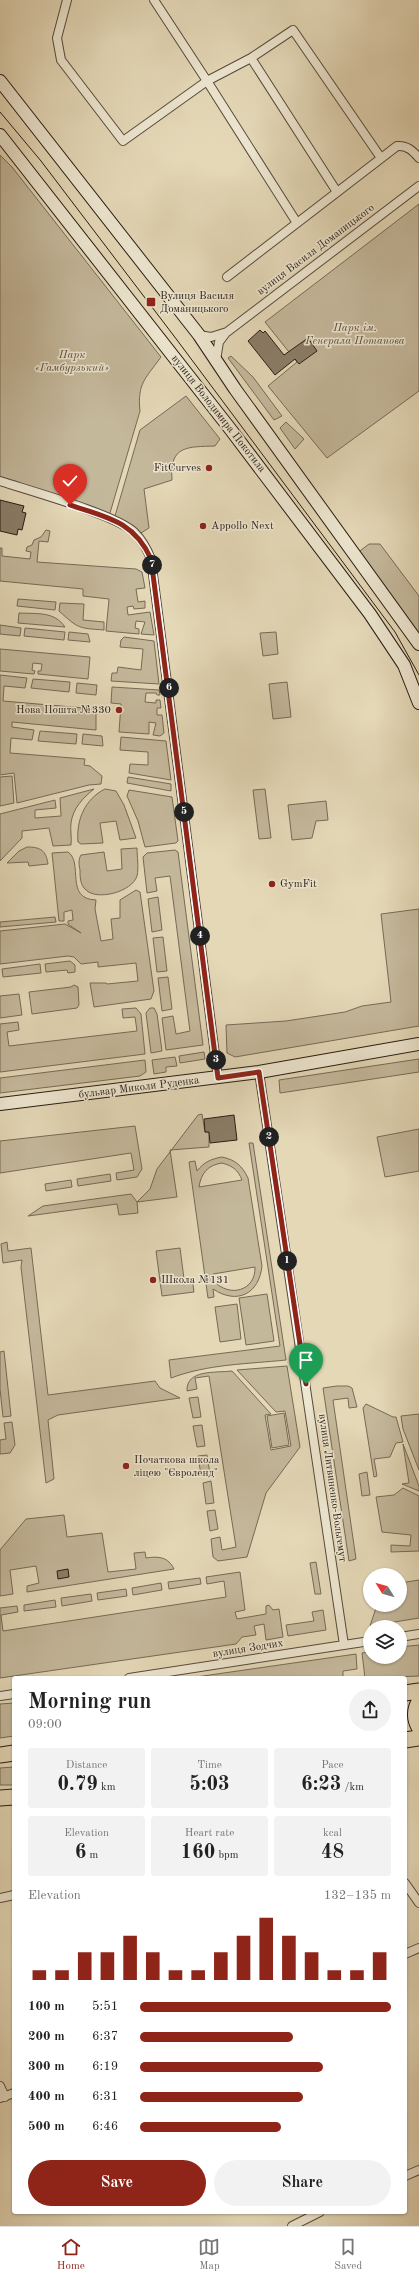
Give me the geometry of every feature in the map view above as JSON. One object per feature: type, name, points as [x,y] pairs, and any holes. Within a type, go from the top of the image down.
[{"type":"highway","points":[[407,1693],[419,1691]]},
{"type":"highway","points":[[419,1702],[416,1709],[415,1719],[419,1727]]},
{"type":"highway","points":[[407,1740],[419,1738]]},
{"type":"highway","points":[[0,1754],[12,1753]]},
{"type":"highway","points":[[0,1798],[12,1796]]},
{"type":"street","points":[[67,0],[57,38],[61,60],[123,141],[207,81],[251,58],[293,30],[381,158]]},
{"type":"street","points":[[154,0],[297,223]]},
{"type":"street","points":[[251,58],[337,192]]},
{"type":"street","points":[[0,81],[198,335],[419,644]]},
{"type":"street","name":"вулиця Володимира Покотила","points":[[0,135],[240,441],[370,614],[404,665],[419,704]]},
{"type":"street","points":[[227,277],[397,146],[403,146],[419,158]]},
{"type":"street","name":"вулиця Василя Доманицького","points":[[198,335],[216,337],[227,332],[419,186]]},
{"type":"street","name":"вулиця Василя Доманицького","points":[[216,361],[219,342],[227,332]]},
{"type":"street","points":[[0,481],[112,519],[134,532],[146,546],[151,559],[218,1078]]},
{"type":"street","name":"бульвар Миколи Руденка","points":[[0,1104],[218,1078],[419,1044]]},
{"type":"street","name":"вулиця Литвиненко-Вольгемут","points":[[259,1072],[344,1645]]},
{"type":"street","points":[[407,1636],[419,1634]]},
{"type":"street","name":"вулиця Зодчих","points":[[143,1676],[363,1642]]},
{"type":"street","points":[[0,1696],[12,1694]]},
{"type":"street","points":[[407,1886],[419,1903]]},
{"type":"street","points":[[0,1898],[12,1895]]},
{"type":"street","points":[[407,1953],[419,1948]]},
{"type":"street","points":[[0,2086],[2,2098],[12,2094]]},
{"type":"street","points":[[407,2175],[419,2170]]},
{"type":"street","points":[[292,2226],[316,2214]]},
{"type":"green space","name":"Парк «Гамбурзький»","points":[[0,155],[12,167],[161,357],[141,387],[139,402],[140,411],[110,513],[107,516],[0,479]]},
{"type":"green space","name":"Парк ім. Генерала Потапова","points":[[419,204],[419,391],[327,458],[268,386],[297,362],[265,322]]},
{"type":"green space","points":[[231,356],[253,377],[282,416],[274,420],[228,358]]},
{"type":"green space","points":[[186,396],[220,439],[215,446],[196,447],[182,450],[177,454],[174,460],[172,480],[144,489],[149,528],[141,533],[115,516],[140,430]]},
{"type":"green space","points":[[286,422],[304,439],[295,449],[280,428]]},
{"type":"green space","points":[[46,530],[50,531],[48,542],[39,541],[37,562],[136,569],[142,572],[145,588],[136,589],[138,602],[145,601],[145,608],[134,609],[133,606],[127,607],[128,615],[150,612],[154,635],[141,634],[145,622],[136,621],[135,628],[139,629],[139,634],[106,631],[109,599],[83,596],[83,589],[0,581],[0,548],[2,548],[2,556],[30,559],[31,552],[26,551],[27,547],[32,545],[34,540],[41,537]]},
{"type":"green space","points":[[369,544],[380,544],[419,596],[419,641],[356,554]]},
{"type":"green space","points":[[18,599],[56,602],[55,610],[17,606]]},
{"type":"green space","points":[[60,603],[84,604],[83,620],[104,622],[104,630],[84,628],[75,624],[59,611]]},
{"type":"green space","points":[[19,613],[45,614],[56,618],[65,627],[18,623]]},
{"type":"green space","points":[[0,625],[21,628],[20,636],[0,634]]},
{"type":"green space","points":[[25,628],[65,632],[64,640],[24,636]]},
{"type":"green space","points":[[69,632],[88,634],[90,642],[68,640]]},
{"type":"green space","points":[[276,632],[278,654],[263,656],[260,633]]},
{"type":"green space","points":[[124,637],[154,641],[159,684],[111,681],[112,673],[117,673],[118,667],[141,670],[143,649],[120,647],[121,640]]},
{"type":"green space","points":[[0,649],[90,657],[88,679],[38,674],[38,671],[41,671],[42,664],[33,663],[32,670],[35,671],[34,674],[0,671]]},
{"type":"green space","points":[[0,675],[27,678],[25,688],[4,686],[3,701],[96,709],[96,730],[12,722],[12,727],[34,730],[32,740],[11,738],[10,753],[85,759],[84,765],[90,766],[102,776],[101,784],[89,785],[17,803],[14,773],[0,775]]},
{"type":"green space","points":[[33,679],[70,682],[69,692],[31,688]]},
{"type":"green space","points":[[287,682],[291,717],[273,719],[269,684]]},
{"type":"green space","points":[[77,683],[97,685],[96,695],[76,693]]},
{"type":"green space","points":[[112,687],[159,690],[160,695],[157,695],[156,693],[146,693],[145,702],[156,703],[156,700],[160,700],[161,708],[157,708],[157,715],[162,715],[164,733],[160,736],[153,735],[156,723],[149,722],[149,734],[119,732],[121,704],[111,703]]},
{"type":"green space","points":[[40,731],[77,734],[76,744],[38,741]]},
{"type":"green space","points":[[83,734],[102,736],[103,746],[82,744]]},
{"type":"green space","points":[[121,737],[166,741],[171,780],[129,773],[130,764],[148,765],[148,752],[120,750]]},
{"type":"green space","points":[[12,776],[14,803],[0,806],[0,777]]},
{"type":"green space","points":[[128,777],[171,784],[171,791],[127,783]]},
{"type":"green space","points":[[94,789],[76,808],[72,818],[71,845],[53,846],[49,828],[22,831],[22,838],[0,861],[0,814],[55,800],[56,808],[35,810],[35,818],[61,816],[60,798]]},
{"type":"green space","points":[[105,789],[116,791],[124,805],[136,838],[120,840],[116,821],[100,823],[103,843],[81,844],[78,842],[78,834],[80,818],[83,811],[92,798]]},
{"type":"green space","points":[[265,789],[271,838],[259,839],[253,790]]},
{"type":"green space","points":[[129,790],[172,797],[178,841],[176,843],[145,847],[138,821],[127,796]]},
{"type":"green space","points":[[326,801],[328,820],[316,821],[312,838],[292,840],[288,805]]},
{"type":"green space","points":[[27,847],[42,850],[46,855],[48,864],[29,866],[28,862],[7,863],[19,851]]},
{"type":"green space","points":[[137,848],[138,866],[137,876],[134,882],[122,890],[106,895],[91,893],[84,888],[80,878],[79,859],[81,855],[104,852],[107,871],[122,869],[121,849]]},
{"type":"green space","points":[[175,850],[178,852],[203,1045],[166,1050],[162,1018],[173,1016],[176,1034],[190,1031],[170,876],[155,878],[157,891],[147,893],[143,857],[147,853]]},
{"type":"green space","points":[[68,852],[75,864],[77,887],[80,894],[86,898],[96,900],[95,909],[101,941],[113,939],[111,919],[120,918],[120,900],[136,890],[140,892],[154,991],[151,999],[94,1007],[90,983],[107,984],[138,981],[136,963],[98,967],[98,962],[81,964],[74,957],[68,956],[0,964],[0,931],[65,924],[81,933],[68,924],[68,921],[73,920],[72,910],[64,912],[64,921],[59,921],[52,853]]},
{"type":"green space","points":[[158,897],[162,930],[152,932],[148,899]]},
{"type":"green space","points":[[419,909],[419,1026],[235,1057],[227,1053],[226,1025],[286,1021],[345,1012],[362,1006],[391,1002],[381,914]]},
{"type":"green space","points":[[55,917],[56,922],[0,927],[0,922]]},
{"type":"green space","points":[[163,937],[167,971],[157,972],[153,938]]},
{"type":"green space","points":[[70,961],[75,965],[75,972],[68,973],[67,970],[46,972],[45,964]]},
{"type":"green space","points":[[40,964],[41,973],[3,977],[2,969]]},
{"type":"green space","points":[[168,977],[172,1009],[162,1011],[158,978]]},
{"type":"green space","points":[[74,985],[78,987],[79,1005],[77,1008],[32,1014],[29,992],[71,987]]},
{"type":"green space","points":[[19,994],[22,1015],[0,1018],[0,996]]},
{"type":"green space","points":[[136,1008],[141,1014],[145,1054],[0,1072],[0,1024],[18,1022],[19,1030],[7,1032],[9,1046],[137,1031],[135,1017],[123,1018],[122,1009]]},
{"type":"green space","points":[[150,1008],[154,1008],[157,1014],[162,1051],[151,1053],[146,1013]]},
{"type":"green space","points":[[204,1052],[205,1059],[180,1063],[179,1056]]},
{"type":"green space","points":[[175,1057],[177,1066],[166,1067],[166,1072],[154,1074],[152,1060]]},
{"type":"green space","points":[[419,1059],[419,1072],[280,1093],[279,1080]]},
{"type":"green space","points":[[145,1060],[146,1072],[140,1076],[0,1093],[0,1078]]},
{"type":"green space","points":[[202,1114],[205,1132],[209,1132],[209,1147],[172,1150],[198,1115]]},
{"type":"green space","points":[[135,1126],[142,1169],[137,1177],[117,1180],[116,1173],[134,1170],[131,1153],[0,1173],[0,1141]]},
{"type":"green space","points":[[419,1129],[419,1171],[385,1177],[377,1137]]},
{"type":"green space","points":[[249,1143],[253,1143],[286,1360],[214,1367],[185,1373],[171,1378],[169,1360],[280,1346]]},
{"type":"green space","points":[[170,1152],[177,1197],[137,1202],[150,1189],[157,1169]]},
{"type":"green space","points":[[222,1157],[235,1162],[241,1167],[248,1178],[262,1266],[260,1276],[252,1290],[238,1296],[230,1296],[213,1289],[214,1297],[208,1298],[189,1162],[195,1161],[197,1171],[205,1163]],"holes":[[[222,1163],[235,1169],[242,1180],[199,1187],[201,1178],[206,1170]],[[255,1267],[251,1282],[240,1289],[227,1289],[214,1281],[213,1274]]]},
{"type":"green space","points":[[110,1174],[111,1181],[78,1186],[77,1179]]},
{"type":"green space","points":[[71,1180],[72,1187],[46,1191],[45,1184]]},
{"type":"green space","points":[[131,1194],[137,1202],[138,1213],[119,1215],[117,1204],[28,1216],[43,1206]]},
{"type":"green space","points":[[7,1242],[8,1251],[31,1248],[48,1395],[155,1381],[160,1388],[180,1398],[58,1415],[48,1420],[54,1479],[46,1483],[21,1267],[22,1260],[3,1263],[1,1244]]},
{"type":"green space","points":[[180,1248],[184,1279],[192,1278],[194,1292],[162,1296],[156,1251]]},
{"type":"green space","points":[[267,1294],[274,1341],[246,1345],[239,1298]]},
{"type":"green space","points":[[237,1304],[241,1339],[220,1342],[215,1307]]},
{"type":"green space","points":[[4,1351],[11,1416],[3,1417],[0,1389],[0,1352]]},
{"type":"green space","points":[[287,1366],[300,1447],[266,1493],[247,1557],[218,1561],[213,1557],[211,1539],[220,1537],[222,1550],[236,1547],[209,1376],[195,1378],[197,1389],[187,1391],[188,1384],[191,1379],[203,1374],[210,1372],[232,1371],[271,1414],[265,1415],[271,1450],[291,1446],[285,1411],[276,1412],[237,1370]]},
{"type":"green space","points":[[348,1386],[352,1388],[357,1407],[349,1408],[348,1398],[333,1400],[356,1559],[349,1561],[323,1388]]},
{"type":"green space","points":[[198,1397],[201,1417],[193,1418],[189,1398]]},
{"type":"green space","points":[[366,1404],[396,1417],[403,1442],[396,1443],[390,1457],[374,1459],[377,1476],[374,1477],[363,1408]]},
{"type":"green space","points":[[284,1413],[289,1445],[272,1448],[267,1416]]},
{"type":"green space","points":[[419,1414],[419,1470],[403,1429],[401,1416]]},
{"type":"green space","points":[[12,1422],[15,1445],[10,1453],[0,1454],[0,1440],[6,1439],[4,1423]]},
{"type":"green space","points":[[202,1425],[205,1446],[197,1447],[193,1426]]},
{"type":"green space","points":[[403,1444],[419,1486],[419,1491],[402,1484],[409,1483]]},
{"type":"green space","points":[[207,1455],[210,1474],[201,1475],[198,1456]]},
{"type":"green space","points":[[367,1472],[370,1495],[362,1496],[359,1474]]},
{"type":"green space","points":[[211,1481],[214,1503],[206,1504],[203,1483]]},
{"type":"green space","points":[[403,1488],[419,1496],[419,1551],[391,1552],[391,1545],[410,1546],[411,1535],[382,1532],[376,1497],[394,1495]]},
{"type":"green space","points":[[215,1510],[218,1529],[210,1531],[207,1511]]},
{"type":"green space","points":[[64,1515],[67,1537],[102,1533],[108,1572],[136,1569],[134,1553],[145,1552],[146,1558],[163,1558],[172,1565],[174,1569],[27,1592],[27,1586],[39,1583],[36,1566],[10,1570],[13,1594],[0,1596],[0,1550],[26,1519]]},
{"type":"green space","points":[[316,1562],[321,1594],[315,1594],[310,1563]]},
{"type":"green space","points":[[240,1572],[245,1610],[235,1612],[237,1619],[266,1614],[266,1606],[269,1605],[273,1610],[279,1609],[283,1637],[266,1640],[264,1624],[254,1626],[256,1635],[242,1637],[236,1644],[0,1678],[0,1608],[17,1606],[18,1612],[1,1615],[3,1631],[226,1597],[224,1581],[207,1584],[206,1577]]},
{"type":"green space","points":[[200,1578],[201,1584],[169,1589],[168,1582]]},
{"type":"green space","points":[[419,1580],[419,1618],[407,1620],[372,1620],[375,1612],[407,1612],[407,1582]]},
{"type":"green space","points":[[161,1583],[162,1590],[133,1595],[132,1588]]},
{"type":"green space","points":[[126,1589],[127,1596],[98,1600],[97,1593]]},
{"type":"green space","points":[[91,1594],[92,1601],[62,1606],[61,1598]]},
{"type":"green space","points":[[55,1600],[56,1607],[24,1611],[24,1605]]},
{"type":"green space","points":[[323,1610],[326,1630],[288,1636],[286,1625],[314,1621],[312,1612]]},
{"type":"green space","points":[[419,1645],[419,1676],[365,1676],[363,1664],[407,1664],[407,1646]]},
{"type":"green space","points":[[356,1654],[357,1669],[343,1671],[343,1676],[203,1676]]},
{"type":"green space","points":[[12,1703],[12,1736],[0,1738],[0,1704]]},
{"type":"green space","points":[[12,1767],[12,1785],[0,1785],[0,1768]]},
{"type":"building","points":[[260,330],[263,333],[265,331],[284,355],[308,338],[317,351],[299,364],[295,359],[275,375],[248,341]]},
{"type":"building","points":[[0,500],[24,506],[22,512],[26,513],[22,530],[18,529],[17,535],[0,531]]},
{"type":"building","points":[[234,1115],[237,1140],[210,1143],[209,1132],[205,1132],[204,1119]]},
{"type":"building","points":[[68,1569],[69,1577],[58,1579],[57,1571]]},
{"type":"tram line","points":[[0,112],[41,161],[177,340],[395,632],[419,675]]},
{"type":"place","name":"Вулиця Василя Доманицького","points":[[151,302]]},
{"type":"place","name":"FitCurves","points":[[209,468]]},
{"type":"place","name":"Appollo Next","points":[[203,526]]},
{"type":"place","name":"Нова Пошта №330","points":[[119,710]]},
{"type":"place","name":"GymFit","points":[[272,884]]},
{"type":"place","name":"Школа №131","points":[[153,1280]]},
{"type":"place","name":"Початкова школа ліцею \"Євроленд\"","points":[[126,1466]]},
{"type":"route","points":[[70,505],[112,519],[134,532],[146,546],[151,559],[218,1078],[259,1072],[298,1340],[306,1384]]}]
